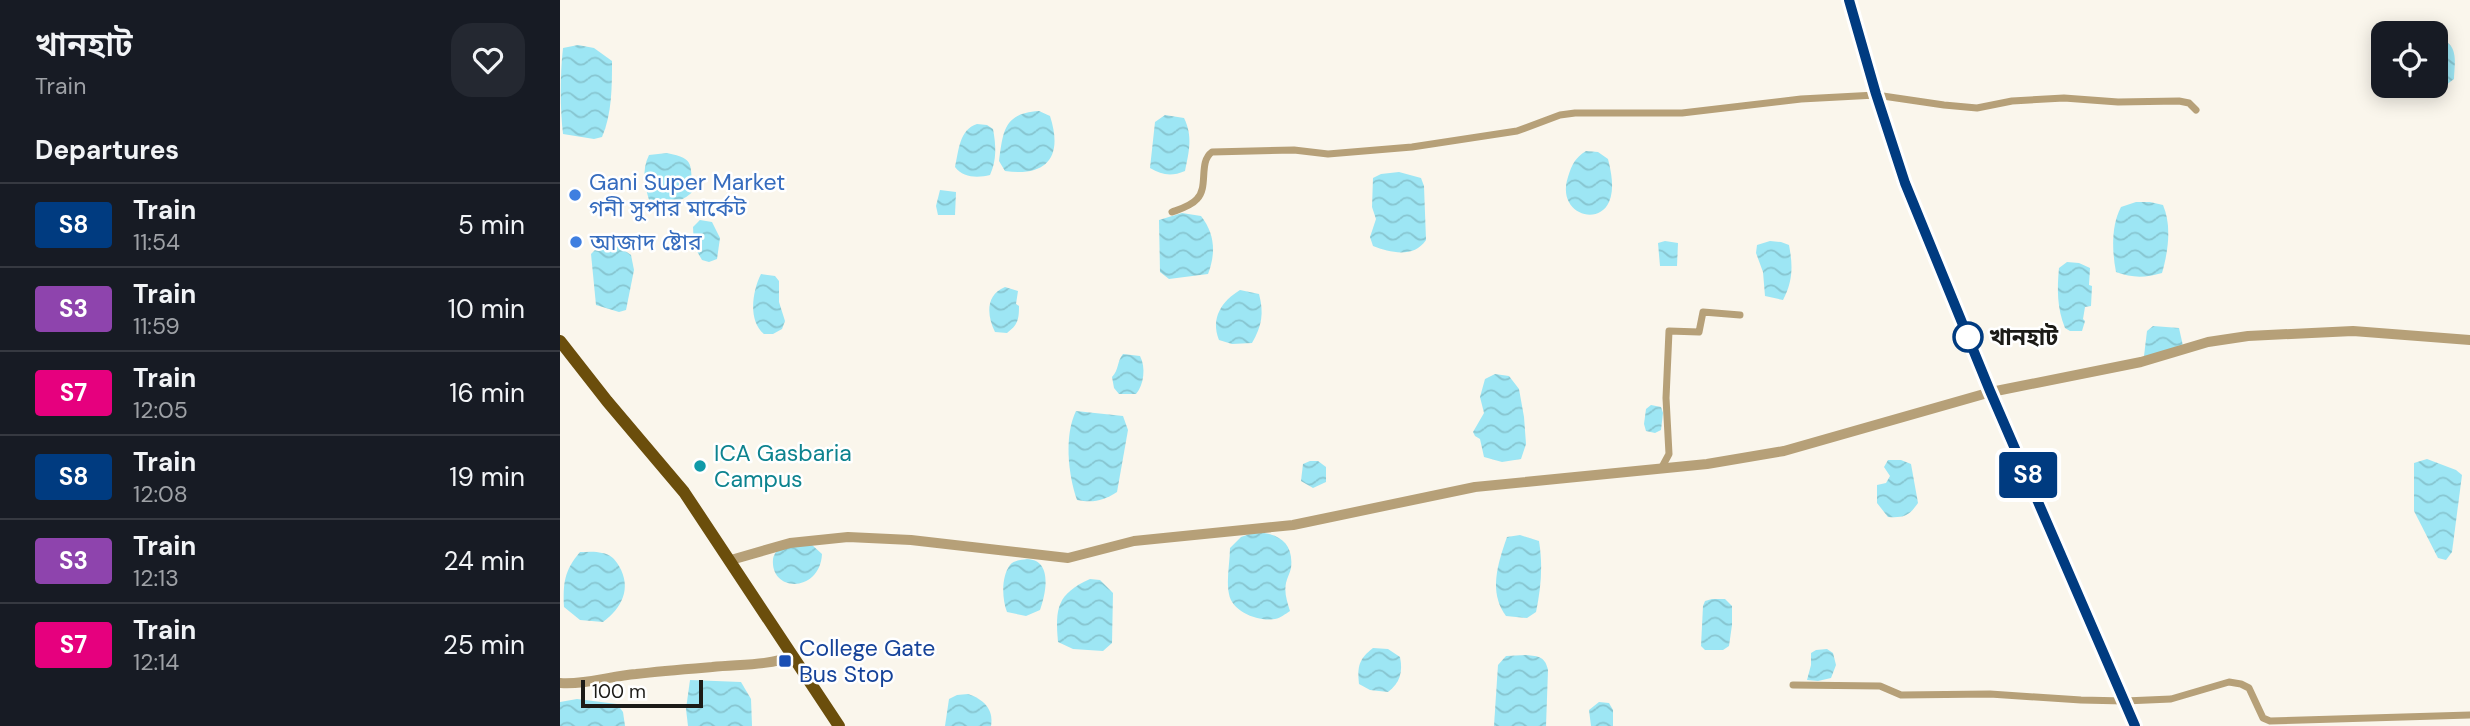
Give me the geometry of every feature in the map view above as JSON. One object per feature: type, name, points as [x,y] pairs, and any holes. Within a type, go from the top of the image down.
[{"type":"highway","points":[[560,341],[684,492],[731,559],[839,726]]},
{"type":"street","points":[[1172,212],[1189,205],[1200,195],[1206,159],[1212,152],[1294,150],[1328,154],[1412,147],[1517,131],[1560,115],[1576,113],[1682,113],[1801,99],[1876,94],[1977,108],[2012,102],[2064,99],[2179,101],[2189,103],[2196,110]]},
{"type":"street","points":[[1662,467],[1669,454],[1665,398],[1669,331],[1699,332],[1703,312],[1740,315]]},
{"type":"street","points":[[731,559],[790,543],[848,537],[911,540],[1068,558],[1134,541],[1293,525],[1475,487],[1707,464],[1784,452],[1990,391],[2141,362],[2208,342],[2248,336],[2353,331],[2470,340]]},
{"type":"street","points":[[560,683],[573,684],[608,676],[748,666],[779,662],[793,656]]},
{"type":"street","points":[[1793,685],[1880,686],[1901,695],[1990,694],[2125,701],[2171,699],[2230,682],[2249,688],[2263,718],[2270,721],[2470,715]]},
{"type":"water","points":[[2448,42],[2454,53],[2454,79],[2448,84]]},
{"type":"water","points":[[578,45],[594,48],[612,61],[608,119],[602,137],[594,139],[563,134],[563,48]]},
{"type":"water","points":[[1039,111],[1050,116],[1054,130],[1053,153],[1042,167],[1032,171],[1005,171],[999,161],[1007,125],[1019,115]]},
{"type":"water","points":[[1165,115],[1184,118],[1189,131],[1185,171],[1171,175],[1150,168],[1155,122]]},
{"type":"water","points":[[977,124],[993,129],[995,152],[990,175],[976,177],[966,175],[955,167],[963,136]]},
{"type":"water","points":[[1586,151],[1598,152],[1608,159],[1612,186],[1611,197],[1604,210],[1588,215],[1573,207],[1568,200],[1566,189],[1573,165]]},
{"type":"water","points":[[649,155],[677,155],[690,164],[693,191],[673,203],[650,203],[645,179]]},
{"type":"water","points":[[1399,172],[1421,178],[1424,186],[1426,240],[1409,252],[1387,251],[1373,246],[1370,237],[1376,219],[1372,207],[1373,178]]},
{"type":"water","points":[[940,190],[956,192],[955,215],[938,215],[936,206]]},
{"type":"water","points":[[2136,202],[2163,205],[2166,213],[2168,239],[2162,273],[2139,277],[2116,272],[2113,247],[2115,222],[2121,207]]},
{"type":"water","points":[[1182,213],[1201,216],[1206,223],[1213,244],[1212,259],[1208,274],[1169,279],[1160,272],[1159,220]]},
{"type":"water","points":[[700,220],[712,222],[720,238],[717,259],[709,262],[702,260],[694,246],[693,227]]},
{"type":"water","points":[[1770,241],[1789,245],[1791,273],[1783,300],[1765,296],[1763,272],[1756,253],[1757,245]]},
{"type":"water","points":[[1658,243],[1678,243],[1677,266],[1660,266]]},
{"type":"water","points":[[618,246],[631,255],[634,270],[626,310],[619,312],[596,305],[591,254],[598,247]]},
{"type":"water","points":[[2067,262],[2090,268],[2091,306],[2085,307],[2082,331],[2065,328],[2060,313],[2059,268]]},
{"type":"water","points":[[761,274],[775,276],[779,281],[779,302],[785,321],[782,329],[773,334],[764,334],[754,314],[755,289]]},
{"type":"water","points":[[1005,287],[1018,291],[1018,318],[1007,333],[995,332],[989,313],[991,301],[998,291]]},
{"type":"water","points":[[1240,290],[1259,294],[1261,319],[1252,343],[1232,344],[1219,340],[1217,317],[1228,299]]},
{"type":"water","points":[[2153,326],[2179,328],[2183,346],[2150,359],[2144,356],[2147,331]]},
{"type":"water","points":[[1123,354],[1140,356],[1142,360],[1142,381],[1136,394],[1119,394],[1114,388],[1112,377]]},
{"type":"water","points":[[1495,374],[1509,376],[1519,389],[1526,444],[1521,459],[1502,462],[1484,457],[1480,439],[1473,432],[1484,413],[1480,397],[1485,379]]},
{"type":"water","points":[[1651,405],[1661,407],[1663,413],[1661,430],[1655,433],[1646,431],[1644,424],[1646,409]]},
{"type":"water","points":[[1076,411],[1123,416],[1128,430],[1117,492],[1102,499],[1077,500],[1074,490],[1069,443]]},
{"type":"water","points":[[2427,459],[2462,475],[2452,552],[2446,560],[2438,558],[2414,511],[2414,463]]},
{"type":"water","points":[[1888,460],[1901,460],[1911,464],[1918,503],[1902,516],[1888,517],[1877,503],[1877,485],[1886,483],[1890,476],[1884,467]]},
{"type":"water","points":[[1318,461],[1326,467],[1326,482],[1313,488],[1301,481],[1303,464]]},
{"type":"water","points":[[1255,532],[1277,537],[1287,545],[1290,552],[1291,568],[1285,590],[1290,611],[1269,620],[1241,611],[1229,594],[1230,548],[1241,537]]},
{"type":"water","points":[[1520,535],[1539,541],[1540,550],[1541,577],[1536,612],[1527,618],[1506,616],[1497,597],[1496,587],[1498,567],[1507,537]]},
{"type":"water","points":[[811,544],[822,554],[819,567],[813,576],[796,584],[779,578],[774,570],[774,555],[784,547]]},
{"type":"water","points":[[580,552],[607,554],[616,561],[623,574],[623,597],[603,622],[580,620],[564,607],[566,578]]},
{"type":"water","points":[[1027,559],[1041,565],[1046,578],[1040,610],[1026,616],[1007,612],[1003,588],[1010,565]]},
{"type":"water","points":[[1090,579],[1100,580],[1113,593],[1112,643],[1103,651],[1073,649],[1058,642],[1057,620],[1060,603],[1071,590]]},
{"type":"water","points":[[1725,599],[1732,606],[1729,646],[1723,650],[1705,650],[1701,646],[1703,606],[1705,601]]},
{"type":"water","points":[[1373,648],[1388,649],[1400,657],[1400,677],[1388,692],[1370,690],[1359,684],[1360,663]]},
{"type":"water","points":[[1827,649],[1833,653],[1836,665],[1831,678],[1807,680],[1811,653]]},
{"type":"water","points":[[1526,655],[1541,658],[1548,670],[1546,726],[1494,726],[1498,665],[1506,656]]},
{"type":"water","points":[[690,680],[741,682],[751,699],[752,726],[688,726],[686,709]]},
{"type":"water","points":[[968,694],[989,710],[991,726],[945,726],[949,699]]},
{"type":"water","points":[[577,699],[617,704],[623,712],[625,726],[560,726],[560,702]]},
{"type":"water","points":[[1599,702],[1609,703],[1613,710],[1613,726],[1591,726],[1589,710]]},
{"type":"railway","points":[[1849,0],[1905,183],[1991,392],[2135,726]]},
{"type":"train","name":"S8","points":[[1849,0],[1905,183],[1990,391],[2135,726]]},
{"type":"place","name":"Gani Super Market গনী সুপার মার্কেট","points":[[575,195]]},
{"type":"place","name":"আজাদ ষ্টোর","points":[[576,242]]},
{"type":"place","name":"খানহাট","points":[[1968,337]]},
{"type":"place","name":"ICA Gasbaria Campus","points":[[700,466]]},
{"type":"place","name":"College Gate Bus Stop","points":[[785,661]]}]
